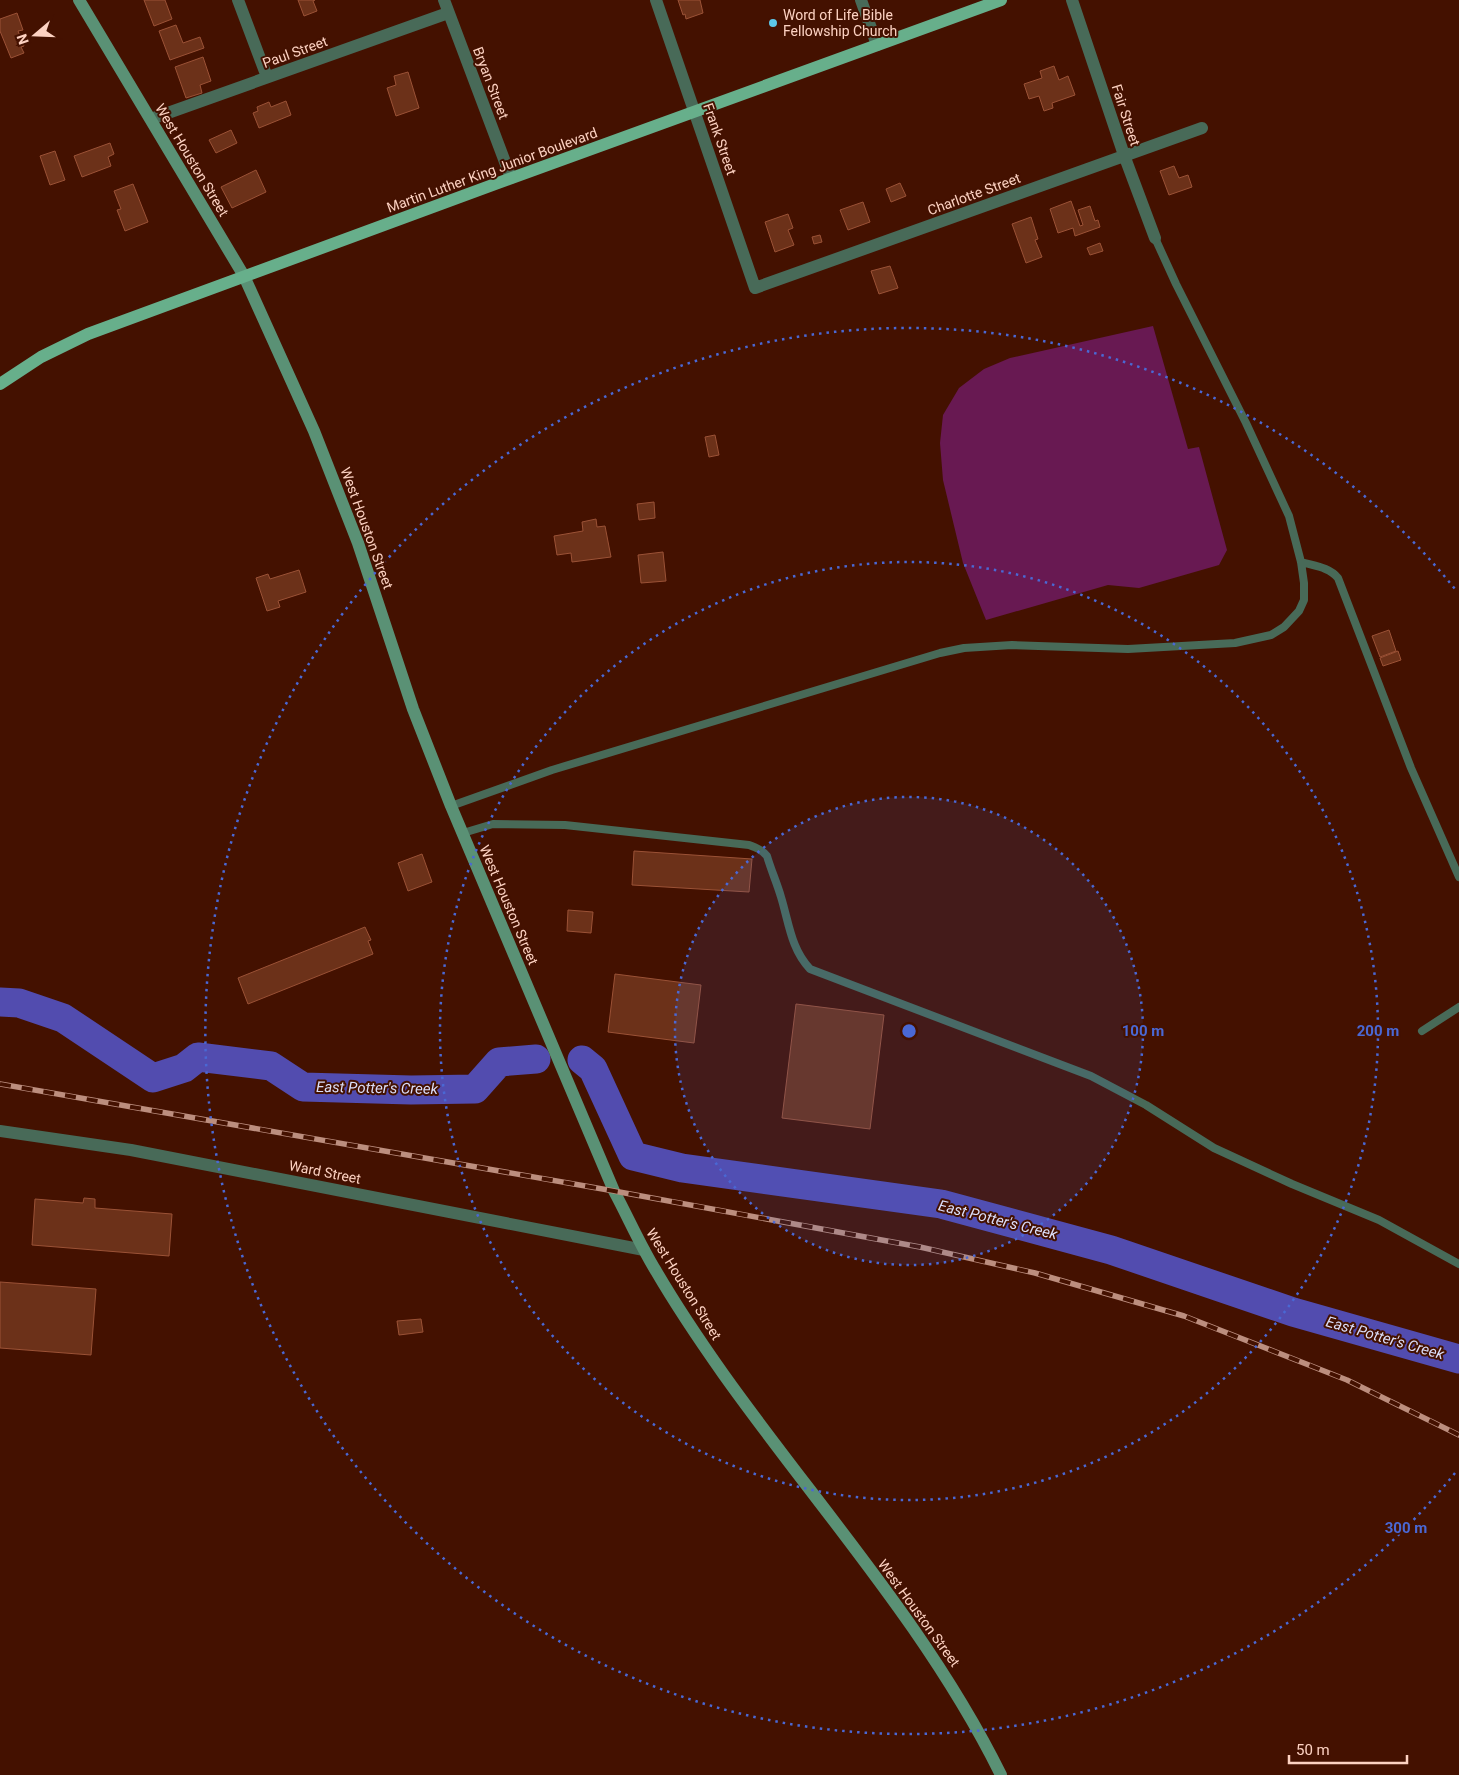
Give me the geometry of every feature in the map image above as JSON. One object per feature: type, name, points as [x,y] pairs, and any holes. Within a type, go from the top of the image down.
[{"type":"main road","name":"Martin Luther King Junior Boulevard","points":[[0,384],[41,357],[88,334],[1001,0]]},
{"type":"street","name":"West Houston Street","points":[[79,0],[244,276],[325,456],[358,543],[413,709],[451,806],[614,1191],[644,1250],[686,1319],[725,1376],[888,1595],[950,1683],[972,1719],[1001,1775]]},
{"type":"street","points":[[238,0],[268,77]]},
{"type":"street","name":"Bryan Street","points":[[444,0],[511,178]]},
{"type":"street","name":"Frank Street","points":[[656,0],[755,288]]},
{"type":"street","points":[[861,0],[876,45]]},
{"type":"street","name":"Fair Street","points":[[1072,0],[1124,155],[1155,238]]},
{"type":"street","name":"Paul Street","points":[[151,119],[448,13]]},
{"type":"street","name":"Charlotte Street","points":[[755,288],[1202,128]]},
{"type":"street","name":"Ward Street","points":[[0,1131],[140,1152],[644,1250]]},
{"type":"lane","points":[[451,806],[552,770],[940,653],[964,648],[1012,645],[1128,649],[1235,643],[1272,635],[1284,627],[1299,611],[1304,600],[1301,562],[1289,516],[1261,453],[1176,284],[1155,238]]},
{"type":"lane","points":[[1301,562],[1326,569],[1334,573],[1338,578],[1411,768],[1459,878]]},
{"type":"lane","points":[[463,833],[493,824],[566,825],[750,845],[767,856],[792,940],[810,969],[1091,1076],[1131,1096],[1222,1152],[1379,1220],[1459,1264]]},
{"type":"lane","points":[[1422,1031],[1459,1008]]},
{"type":"shaded area","points":[[1153,326],[1188,449],[1199,447],[1227,550],[1219,565],[1139,588],[1108,585],[986,620],[963,563],[943,480],[940,443],[943,415],[959,388],[984,369],[1010,358]]},
{"type":"building","points":[[144,0],[165,0],[172,19],[154,26]]},
{"type":"building","points":[[298,0],[315,0],[313,1],[317,11],[304,16]]},
{"type":"building","points":[[678,0],[700,0],[703,13],[686,19]]},
{"type":"building","points":[[17,13],[23,30],[18,31],[24,46],[21,47],[24,53],[11,58],[0,31],[0,19]]},
{"type":"building","points":[[176,25],[183,43],[200,37],[204,48],[170,60],[159,31]]},
{"type":"building","points":[[203,57],[211,81],[200,85],[202,93],[186,98],[175,67]]},
{"type":"building","points":[[1054,66],[1059,80],[1068,76],[1075,95],[1052,103],[1053,108],[1044,111],[1039,96],[1029,99],[1024,84],[1042,78],[1040,71]]},
{"type":"building","points":[[408,72],[419,108],[396,116],[387,88],[396,85],[394,76]]},
{"type":"building","points":[[286,101],[291,115],[259,128],[253,113],[258,111],[257,107],[269,102],[271,107]]},
{"type":"building","points":[[231,130],[237,143],[216,153],[209,140]]},
{"type":"building","points":[[110,143],[114,154],[108,157],[111,166],[82,177],[74,156]]},
{"type":"building","points":[[55,151],[65,180],[50,185],[40,156]]},
{"type":"building","points":[[1174,166],[1179,178],[1188,175],[1192,187],[1169,195],[1160,171]]},
{"type":"building","points":[[256,170],[266,192],[232,208],[221,187]]},
{"type":"building","points":[[900,183],[906,196],[891,202],[886,189]]},
{"type":"building","points":[[133,184],[148,222],[125,231],[117,210],[121,209],[114,191]]},
{"type":"building","points":[[1071,201],[1080,226],[1083,225],[1078,210],[1090,206],[1095,221],[1098,220],[1100,227],[1075,236],[1073,228],[1058,233],[1050,209]]},
{"type":"building","points":[[863,202],[870,222],[848,230],[840,210]]},
{"type":"building","points":[[788,214],[793,228],[788,230],[794,245],[775,252],[765,222]]},
{"type":"building","points":[[1031,217],[1038,239],[1035,240],[1042,257],[1026,263],[1012,224]]},
{"type":"building","points":[[820,235],[822,242],[814,244],[812,237]]},
{"type":"building","points":[[1100,243],[1103,251],[1090,255],[1087,248]]},
{"type":"building","points":[[890,266],[898,288],[879,294],[871,271]]},
{"type":"building","points":[[715,435],[719,455],[709,457],[705,437]]},
{"type":"building","points":[[654,502],[655,518],[639,520],[637,504]]},
{"type":"building","points":[[596,519],[597,527],[605,526],[611,557],[572,562],[571,553],[557,555],[554,536],[583,531],[582,522]]},
{"type":"building","points":[[663,552],[666,581],[641,583],[638,555]]},
{"type":"building","points":[[299,570],[306,592],[278,601],[280,607],[267,611],[256,578],[268,574],[270,579]]},
{"type":"building","points":[[1389,630],[1396,651],[1380,657],[1372,636]]},
{"type":"building","points":[[1398,651],[1401,660],[1383,666],[1380,658]]},
{"type":"building","points":[[634,851],[752,859],[749,892],[632,885]]},
{"type":"building","points":[[422,854],[432,882],[408,891],[398,863]]},
{"type":"building","points":[[568,910],[593,912],[591,933],[567,931]]},
{"type":"building","points":[[365,927],[371,940],[368,941],[373,954],[248,1004],[238,978]]},
{"type":"building","points":[[615,974],[701,985],[694,1043],[608,1032]]},
{"type":"building","points":[[796,1004],[884,1015],[870,1129],[782,1118]]},
{"type":"building","points":[[84,1198],[95,1199],[95,1208],[172,1214],[169,1256],[32,1245],[35,1199],[83,1203]]},
{"type":"building","points":[[0,1282],[96,1289],[91,1355],[0,1348]]},
{"type":"building","points":[[421,1319],[423,1332],[399,1335],[397,1321]]},
{"type":"waterway","name":"East Potter's Creek","points":[[0,1002],[19,1003],[63,1018],[153,1078],[184,1068],[198,1057],[271,1066],[303,1087],[411,1090],[475,1089],[499,1062],[536,1059]]},
{"type":"waterway","name":"East Potter's Creek","points":[[582,1060],[593,1069],[633,1156],[682,1168],[941,1204],[1111,1250],[1293,1312],[1459,1359]]},
{"type":"railway","points":[[0,1084],[614,1191],[920,1247],[1035,1273],[1184,1316],[1347,1380],[1459,1435]]},
{"type":"place","name":"Word of Life Bible Fellowship Church","points":[[773,23]]}]
